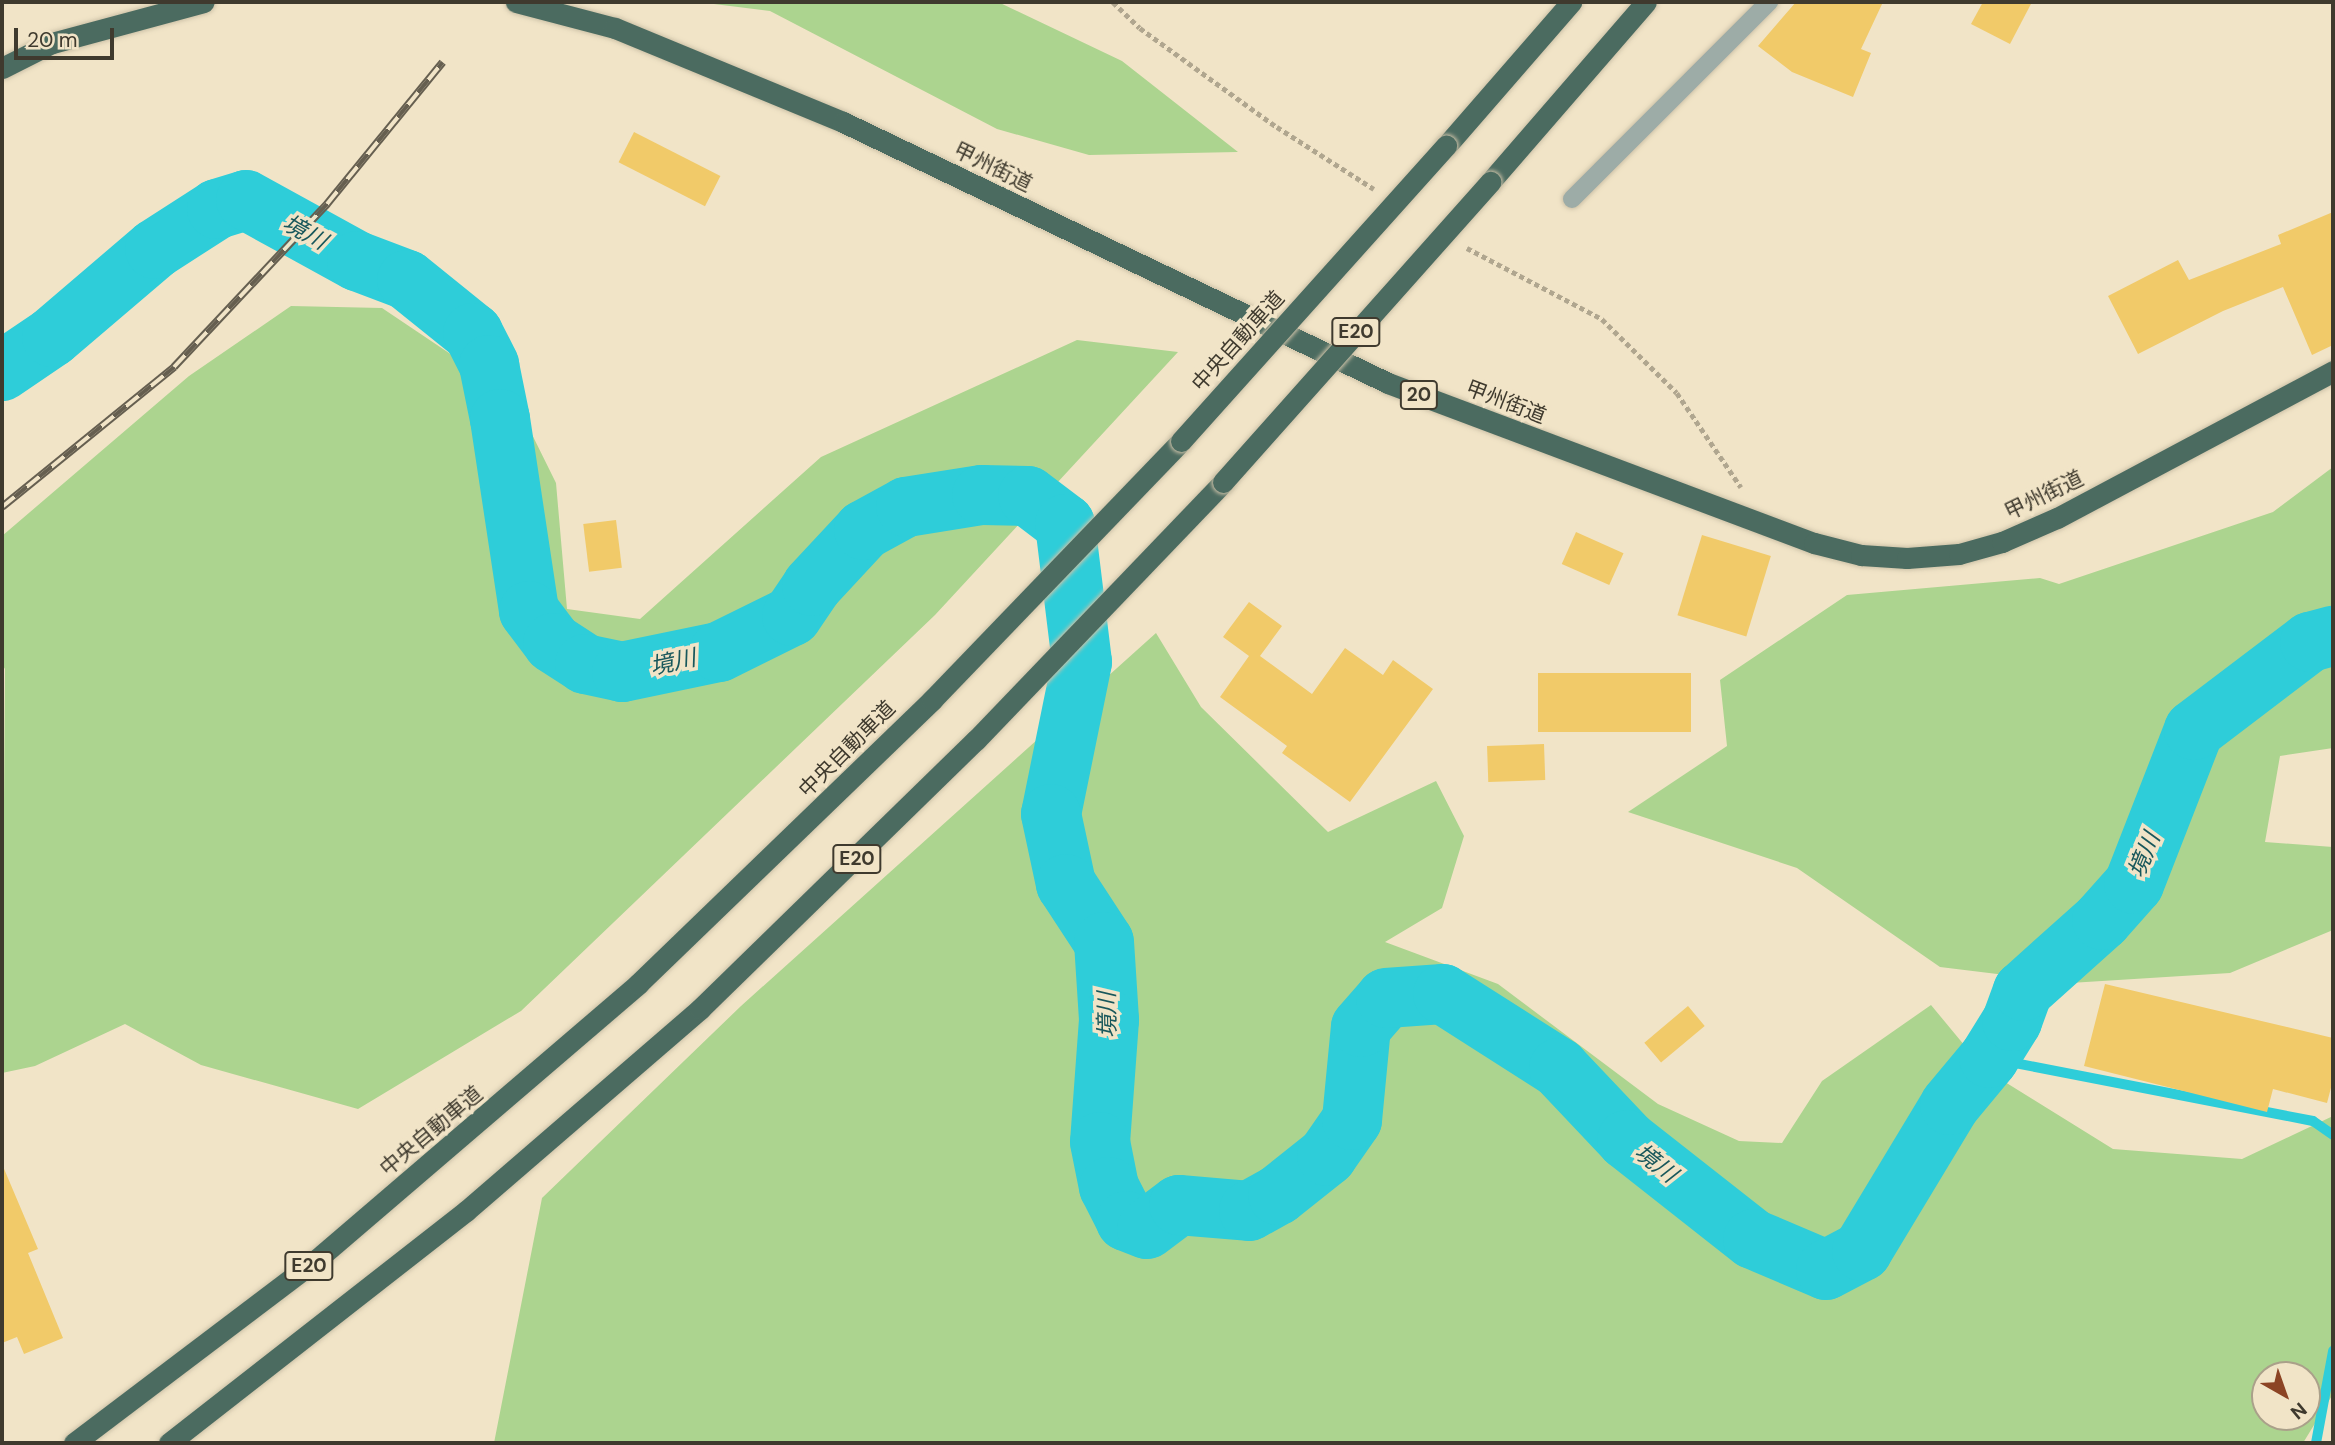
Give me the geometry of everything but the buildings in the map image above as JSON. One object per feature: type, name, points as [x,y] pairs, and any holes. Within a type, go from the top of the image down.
[{"type":"highway","points":[[2,68],[52,43],[204,2]]},
{"type":"highway","name":"甲州街道","points":[[516,2],[615,28],[843,122],[1388,383],[1814,543],[1861,555],[1907,558],[1959,554],[2002,541],[2057,518],[2333,372]]},
{"type":"highway","name":"中央自動車道","points":[[74,1443],[315,1261],[534,1077],[764,866],[932,700],[1181,441],[1446,146],[1571,2]]},
{"type":"highway","name":"E20","points":[[169,1443],[466,1211],[700,1009],[976,740],[1223,482],[1646,2]]},
{"type":"street","points":[[1572,199],[1769,2]]},
{"type":"green space","points":[[698,2],[998,2],[1122,61],[1238,152],[1089,155],[997,129],[770,11]]},
{"type":"green space","points":[[291,306],[382,308],[513,396],[556,483],[567,609],[640,619],[821,457],[1077,340],[1178,352],[935,615],[521,1011],[358,1109],[201,1065],[125,1024],[35,1066],[2,1073],[5,669],[2,664],[2,536],[189,376]]},
{"type":"green space","points":[[2333,467],[2333,748],[2280,756],[2265,842],[2333,847],[2333,930],[2230,973],[2070,983],[1940,967],[1797,868],[1628,812],[1727,746],[1720,680],[1847,595],[2040,578],[2059,584],[2273,512]]},
{"type":"green space","points":[[1156,633],[1201,707],[1328,832],[1436,781],[1464,836],[1442,908],[1385,942],[1498,984],[1658,1104],[1739,1141],[1782,1143],[1822,1081],[1931,1005],[1984,1069],[2113,1149],[2242,1159],[2333,1116],[2333,1394],[2321,1414],[2321,1361],[2251,1361],[2251,1431],[2310,1431],[2303,1443],[494,1443],[542,1198],[741,1006]]},
{"type":"waterway","name":"境川","points":[[2,371],[52,337],[155,249],[217,209],[246,200],[357,261],[407,280],[473,333],[489,365],[500,419],[529,611],[553,643],[585,664],[622,672],[719,652],[792,616],[812,586],[864,530],[906,507],[982,495],[1028,496],[1065,524],[1082,662],[1051,814],[1066,884],[1104,942],[1109,1020],[1100,1142],[1109,1187],[1126,1221],[1147,1229],[1179,1205],[1249,1211],[1278,1195],[1327,1156],[1352,1120],[1361,1027],[1386,998],[1443,994],[1559,1068],[1627,1140],[1753,1239],[1826,1270],[1862,1251],[1950,1105],[1989,1058],[2012,1021],[2023,991],[2102,920],[2134,884],[2194,730],[2310,642],[2333,636]]},
{"type":"waterway","points":[[1989,1058],[2313,1121],[2333,1135]]},
{"type":"waterway","points":[[2316,1443],[2333,1351]]},
{"type":"railway","points":[[2,507],[174,367],[327,204],[443,62]]}]
